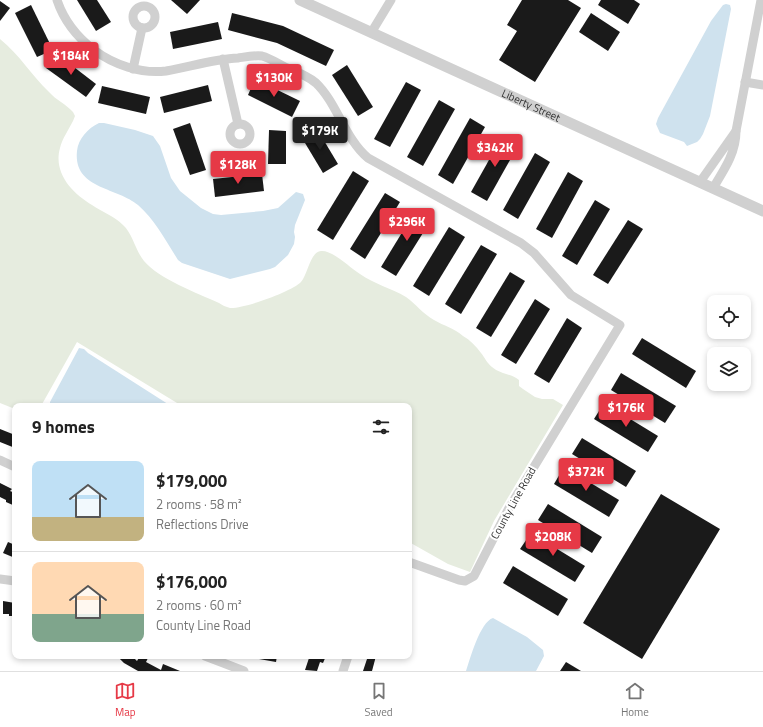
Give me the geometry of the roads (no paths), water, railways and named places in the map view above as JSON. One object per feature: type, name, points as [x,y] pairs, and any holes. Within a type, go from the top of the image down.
[{"type":"street","points":[[57,0],[62,13],[72,28],[86,44],[107,59],[133,69],[165,71],[223,59],[238,124]]},
{"type":"street","name":"Liberty Street","points":[[300,0],[763,211]]},
{"type":"street","points":[[371,32],[391,0]]},
{"type":"street","points":[[713,188],[732,156],[736,142],[736,131],[761,0]]},
{"type":"street","points":[[133,69],[142,28]]},
{"type":"street","name":"County Line Road","points":[[223,59],[262,56],[312,80],[324,94],[361,152],[368,158],[522,243],[571,295],[620,325],[512,502],[474,576],[465,581],[459,580],[412,563]]},
{"type":"street","points":[[745,82],[763,85]]},
{"type":"street","points":[[700,182],[736,131]]},
{"type":"street","points":[[0,460],[12,466]]},
{"type":"street","points":[[0,578],[12,581]]},
{"type":"street","points":[[212,659],[244,671]]},
{"type":"street","points":[[343,671],[347,659]]},
{"type":"water","points":[[723,5],[730,5],[731,9],[710,116],[700,139],[697,142],[687,146],[684,142],[660,133],[656,124],[711,21]]},
{"type":"water","points":[[99,123],[135,130],[153,136],[160,146],[171,178],[180,191],[201,208],[213,214],[221,215],[278,208],[296,192],[303,194],[305,200],[295,225],[294,244],[288,255],[275,267],[230,279],[182,263],[178,260],[155,224],[138,205],[119,194],[98,186],[82,173],[78,163],[77,151],[79,142],[84,134]]},
{"type":"water","points":[[79,348],[84,349],[166,403],[50,403]]},
{"type":"water","points":[[493,618],[527,637],[543,650],[544,656],[536,671],[466,671],[480,633],[488,621]]}]
